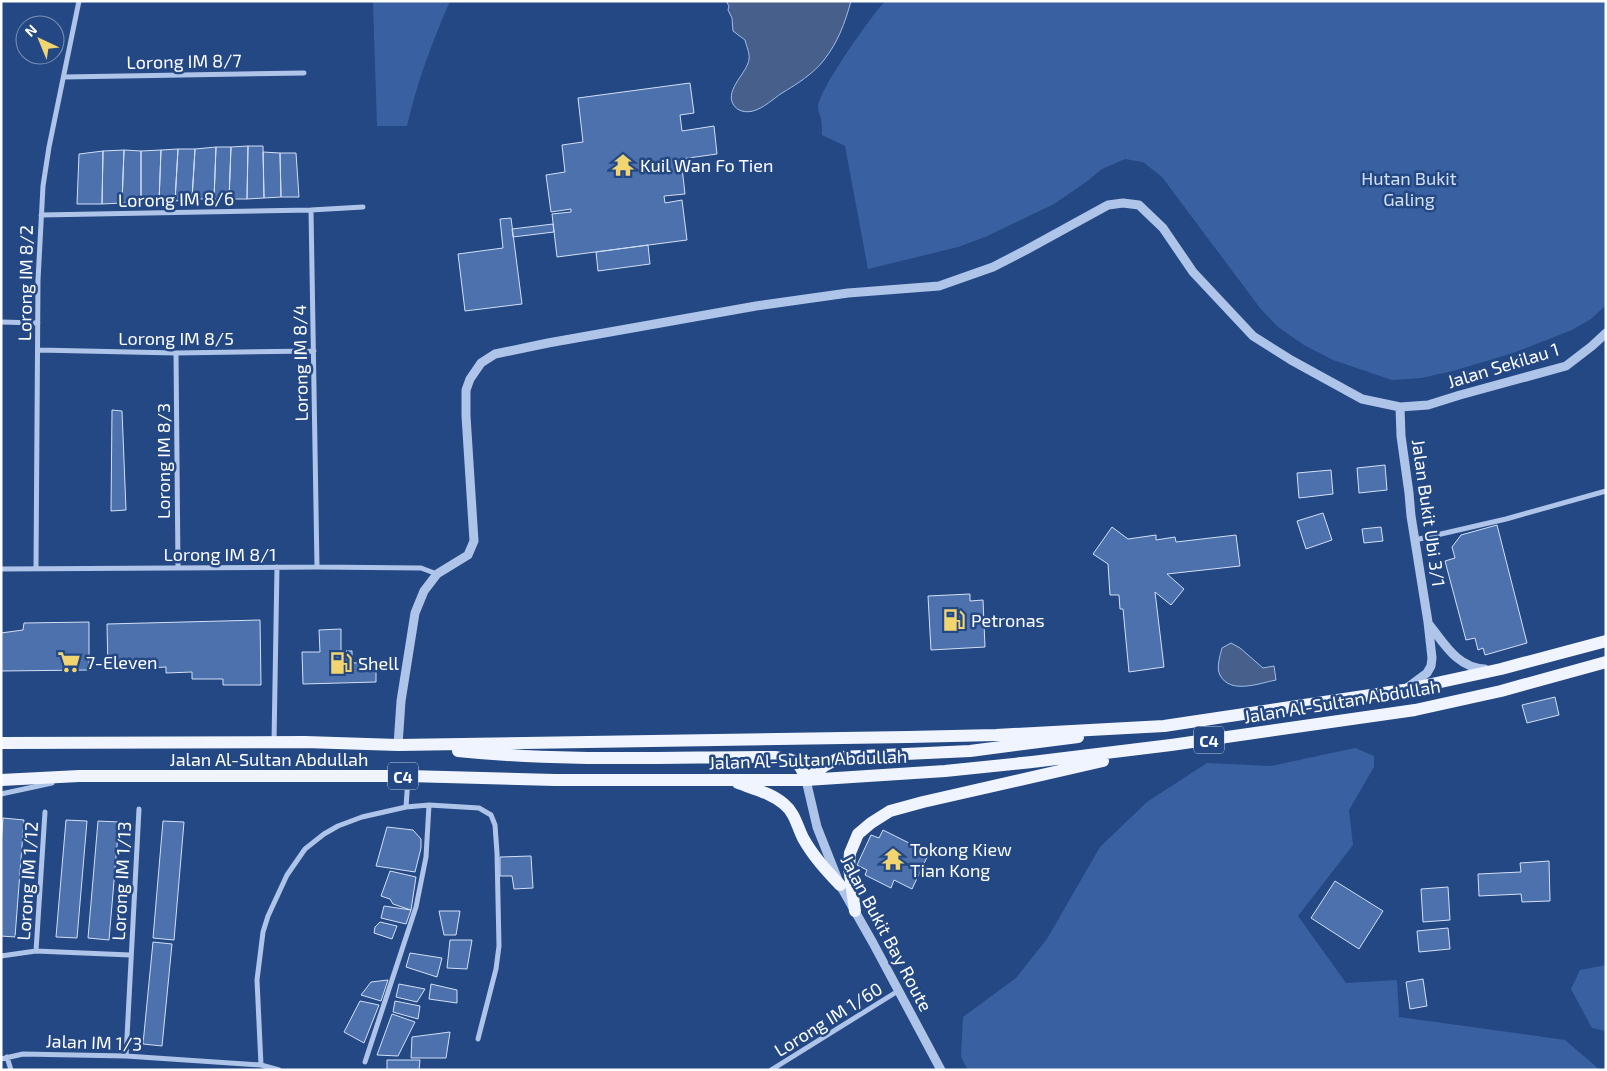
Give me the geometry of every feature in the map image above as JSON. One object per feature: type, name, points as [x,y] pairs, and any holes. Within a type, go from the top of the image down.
[{"type":"main road","name":"Jalan Al-Sultan Abdullah","points":[[1,743],[305,742],[398,745],[996,735],[1164,726],[1404,690],[1501,669],[1606,641]]},
{"type":"main road","name":"Jalan Al-Sultan Abdullah","points":[[1,780],[79,776],[408,776],[556,780],[806,780],[954,770],[1171,745],[1415,710],[1501,691],[1606,662]]},
{"type":"main road","points":[[398,745],[509,756],[579,758],[775,756],[794,760],[801,766],[806,780],[824,766],[841,757],[970,751],[1164,726]]},
{"type":"main road","points":[[855,912],[849,867],[850,853],[858,834],[890,811],[1171,745]]},
{"type":"main road","points":[[729,780],[769,794],[784,804],[792,813],[803,837],[817,860],[840,885]]},
{"type":"street","name":"Lorong IM 8/2","points":[[36,568],[38,280],[43,186],[79,1]]},
{"type":"street","name":"Lorong IM 8/7","points":[[64,77],[304,73]]},
{"type":"street","name":"Jalan Sekilau 1","points":[[437,574],[468,555],[474,541],[466,390],[470,379],[481,363],[495,354],[756,306],[848,293],[939,286],[992,267],[1108,205],[1123,203],[1139,205],[1163,228],[1193,272],[1254,336],[1291,360],[1362,399],[1400,407],[1428,405],[1566,366],[1606,333]]},
{"type":"street","points":[[311,210],[364,207]]},
{"type":"street","name":"Lorong IM 8/6","points":[[41,215],[311,210]]},
{"type":"street","name":"Lorong IM 8/4","points":[[311,210],[317,567]]},
{"type":"street","points":[[1,322],[38,323]]},
{"type":"street","name":"Lorong IM 8/5","points":[[38,350],[176,353],[314,351]]},
{"type":"street","name":"Lorong IM 8/3","points":[[176,353],[178,568]]},
{"type":"street","name":"Jalan Bukit Ubi 3/1","points":[[1400,407],[1401,436],[1411,516],[1432,658],[1431,666],[1427,673],[1404,690]]},
{"type":"street","points":[[1416,540],[1506,519],[1606,491]]},
{"type":"street","points":[[274,743],[277,567]]},
{"type":"street","name":"Lorong IM 8/1","points":[[1,569],[420,568],[437,574]]},
{"type":"street","points":[[398,745],[400,701],[415,613],[424,591],[437,574]]},
{"type":"street","points":[[1428,622],[1452,654],[1464,664],[1476,668],[1501,669]]},
{"type":"street","points":[[1,794],[79,776]]},
{"type":"street","points":[[406,807],[408,776]]},
{"type":"street","name":"Jalan Bukit Bay Route","points":[[806,780],[817,827],[840,885],[941,1070]]},
{"type":"street","points":[[365,1062],[416,907],[426,857],[430,805]]},
{"type":"street","points":[[261,1065],[257,980],[263,932],[268,916],[287,875],[305,850],[324,834],[338,826],[362,817],[406,807],[430,805],[479,808],[491,815],[498,853],[499,946],[496,969],[478,1039]]},
{"type":"street","name":"Lorong IM 1/13","points":[[126,1056],[139,809]]},
{"type":"street","name":"Lorong IM 1/12","points":[[36,951],[45,812]]},
{"type":"street","points":[[1,956],[36,951],[130,955]]},
{"type":"street","name":"Lorong IM 1/60","points":[[772,1070],[898,991]]},
{"type":"street","name":"Jalan IM 1/3","points":[[1,1060],[23,1054],[126,1056],[261,1065],[279,1070]]},
{"type":"street","points":[[8,1057],[11,1070]]},
{"type":"green space","points":[[373,1],[450,1],[426,62],[407,126],[377,126]]},
{"type":"green space","name":"Hutan Bukit Galing","points":[[885,1],[1606,1],[1606,305],[1591,319],[1572,330],[1513,353],[1453,371],[1421,378],[1392,380],[1333,360],[1304,345],[1278,327],[1260,308],[1162,177],[1143,162],[1125,159],[1102,169],[1054,204],[985,237],[958,247],[868,269],[845,146],[822,135],[818,108],[826,86],[836,70]]},
{"type":"green space","points":[[1355,748],[1374,756],[1374,767],[1349,810],[1353,845],[1298,916],[1346,983],[1397,980],[1399,1017],[1565,1040],[1600,1070],[968,1070],[961,1057],[963,1017],[1016,978],[1047,939],[1100,847],[1147,802],[1207,763],[1271,766]]},
{"type":"green space","points":[[1606,965],[1606,1031],[1592,1028],[1571,989],[1580,970]]},
{"type":"shaded area","points":[[726,1],[851,1],[844,25],[829,53],[820,65],[765,106],[747,112],[737,108],[731,98],[734,87],[748,64],[749,57],[745,40],[733,31],[732,18]]},
{"type":"shaded area","points":[[1231,643],[1240,648],[1263,668],[1274,666],[1276,680],[1246,686],[1231,685],[1225,681],[1218,669],[1219,662],[1222,648]]},
{"type":"building","name":"Kuil Wan Fo Tien","points":[[690,83],[694,113],[680,115],[682,131],[714,126],[717,154],[681,159],[685,194],[664,196],[665,203],[682,200],[687,240],[557,257],[552,214],[571,212],[571,209],[551,212],[546,175],[565,172],[562,145],[583,142],[578,98]]},
{"type":"building","points":[[248,146],[247,199],[229,199],[231,147]]},
{"type":"building","points":[[248,146],[263,146],[264,198],[247,199]]},
{"type":"building","points":[[216,147],[214,199],[192,199],[195,149]]},
{"type":"building","points":[[216,147],[231,147],[229,199],[214,199]]},
{"type":"building","points":[[178,149],[175,201],[159,202],[161,150]]},
{"type":"building","points":[[178,149],[195,149],[192,199],[175,201]]},
{"type":"building","points":[[124,150],[122,203],[102,204],[103,151]]},
{"type":"building","points":[[124,150],[141,151],[141,203],[122,203]]},
{"type":"building","points":[[161,150],[159,202],[141,203],[141,151]]},
{"type":"building","points":[[103,151],[102,204],[77,204],[79,154]]},
{"type":"building","points":[[263,152],[280,153],[281,197],[264,198]]},
{"type":"building","points":[[280,153],[296,153],[299,197],[281,197]]},
{"type":"building","points":[[511,218],[522,304],[465,311],[458,254],[503,248],[500,219]]},
{"type":"building","points":[[553,224],[554,232],[513,237],[512,229]]},
{"type":"building","points":[[648,245],[650,264],[598,271],[596,252]]},
{"type":"building","points":[[112,410],[122,411],[126,510],[111,511]]},
{"type":"building","points":[[1385,465],[1387,490],[1359,493],[1357,468]]},
{"type":"building","points":[[1331,470],[1333,494],[1299,498],[1297,473]]},
{"type":"building","points":[[1323,513],[1332,540],[1306,549],[1297,521]]},
{"type":"building","points":[[1497,525],[1527,643],[1485,655],[1483,648],[1478,650],[1475,638],[1466,640],[1445,561],[1455,558],[1452,547],[1461,535]]},
{"type":"building","points":[[1112,527],[1128,539],[1156,535],[1156,540],[1175,537],[1176,542],[1236,535],[1240,566],[1167,574],[1184,589],[1171,605],[1155,592],[1164,667],[1129,672],[1123,609],[1120,609],[1119,595],[1110,595],[1108,564],[1093,554]]},
{"type":"building","points":[[1381,527],[1383,541],[1364,543],[1362,529]]},
{"type":"building","points":[[970,594],[970,601],[983,600],[985,647],[931,650],[928,596]]},
{"type":"building","points":[[260,620],[261,685],[223,685],[223,679],[192,679],[192,672],[166,673],[166,667],[108,670],[107,624]]},
{"type":"building","points":[[89,622],[89,670],[1,671],[1,633],[23,630],[24,623]]},
{"type":"building","points":[[341,629],[341,651],[352,651],[352,663],[376,662],[376,682],[303,684],[302,652],[320,652],[319,630]]},
{"type":"building","points":[[1555,697],[1559,715],[1527,723],[1522,705]]},
{"type":"building","points":[[3,818],[24,820],[15,937],[1,936],[1,845]]},
{"type":"building","points":[[66,820],[87,821],[77,938],[56,937]]},
{"type":"building","points":[[98,821],[119,822],[109,940],[88,938]]},
{"type":"building","points":[[163,821],[184,822],[174,940],[153,938]]},
{"type":"building","points":[[387,827],[413,830],[421,839],[421,848],[415,872],[376,866]]},
{"type":"building","name":"Tokong Kiew Tian Kong","points":[[883,830],[929,853],[912,889],[894,880],[891,888],[865,875],[867,870],[857,865],[871,835],[879,838]]},
{"type":"building","points":[[531,856],[533,888],[514,889],[512,876],[500,876],[500,857]]},
{"type":"building","points":[[1549,861],[1550,901],[1522,902],[1521,894],[1479,896],[1478,874],[1521,872],[1520,863]]},
{"type":"building","points":[[390,871],[416,877],[411,910],[393,904],[390,899],[381,896]]},
{"type":"building","points":[[1335,881],[1383,911],[1359,949],[1311,918]]},
{"type":"building","points":[[1448,887],[1450,920],[1423,922],[1421,889]]},
{"type":"building","points":[[384,906],[411,910],[406,924],[381,918]]},
{"type":"building","points":[[439,911],[460,911],[456,935],[444,935]]},
{"type":"building","points":[[380,922],[397,926],[392,939],[374,933],[375,927]]},
{"type":"building","points":[[1448,928],[1450,949],[1419,952],[1417,931]]},
{"type":"building","points":[[450,940],[472,940],[467,969],[447,968]]},
{"type":"building","points":[[153,942],[172,944],[162,1046],[143,1044]]},
{"type":"building","points":[[410,953],[442,958],[437,977],[406,967]]},
{"type":"building","points":[[1423,979],[1427,1006],[1410,1009],[1406,982]]},
{"type":"building","points":[[388,980],[381,1001],[361,995],[371,982]]},
{"type":"building","points":[[399,984],[425,989],[417,1002],[396,997]]},
{"type":"building","points":[[431,984],[457,990],[457,1003],[429,999]]},
{"type":"building","points":[[360,1001],[379,1005],[364,1043],[344,1032]]},
{"type":"building","points":[[395,1001],[420,1006],[418,1019],[393,1012]]},
{"type":"building","points":[[392,1014],[415,1022],[398,1056],[377,1055]]},
{"type":"building","points":[[450,1032],[446,1058],[411,1058],[412,1037]]},
{"type":"building","points":[[387,1060],[420,1060],[419,1070],[387,1070]]},
{"type":"place","name":"Kuil Wan Fo Tien","points":[[623,165]]},
{"type":"place","name":"Petronas","points":[[954,620]]},
{"type":"place","name":"7-Eleven","points":[[69,662]]},
{"type":"place","name":"Shell","points":[[341,663]]},
{"type":"place","name":"Tokong Kiew Tian Kong","points":[[893,859]]}]
